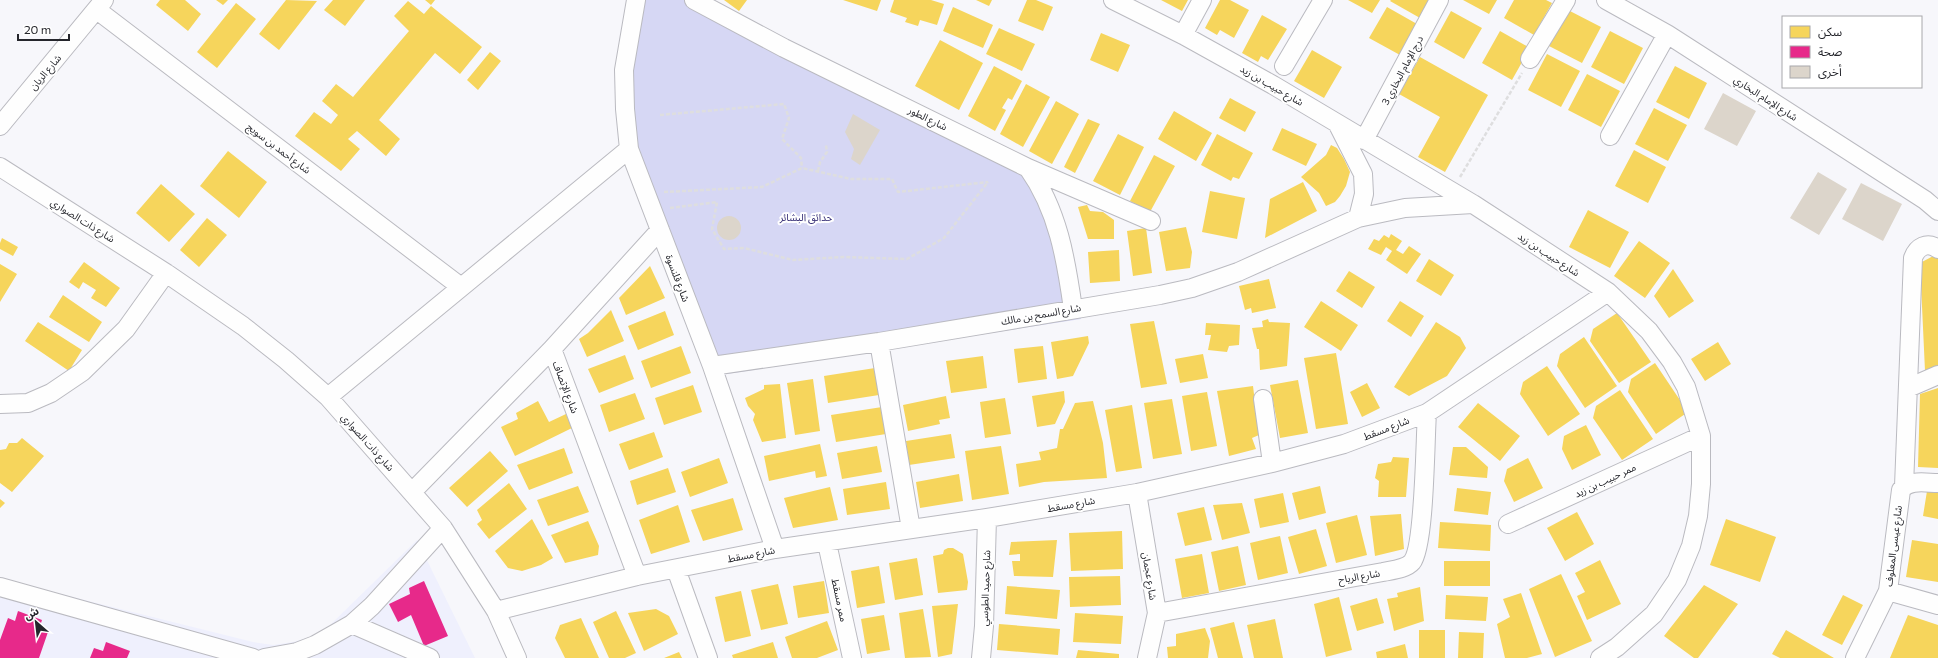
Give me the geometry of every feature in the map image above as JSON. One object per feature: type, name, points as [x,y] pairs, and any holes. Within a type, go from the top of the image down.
[{"type":"street","name":"شارع قلنسوة","points":[[636,0],[624,70],[625,109],[629,149],[712,366],[775,549]]},
{"type":"street","name":"شارع الطور","points":[[694,0],[784,48],[1028,168],[1040,185],[1049,204],[1065,255],[1073,309]]},
{"type":"street","name":"شارع حبيب بن زيد","points":[[1114,0],[1272,85],[1473,204],[1608,292],[1649,331],[1672,362],[1686,387],[1702,436],[1701,484],[1698,516],[1692,546],[1677,580],[1654,614],[1617,647],[1600,658]]},
{"type":"street","points":[[1183,36],[1202,0]]},
{"type":"street","points":[[1284,66],[1323,0]]},
{"type":"street","name":"درج الإمام البخاري 3","points":[[1364,140],[1439,0]]},
{"type":"street","points":[[1530,59],[1566,0]]},
{"type":"street","name":"شارع الإمام البخاري","points":[[1606,0],[1666,34],[1934,205]]},
{"type":"street","name":"شارع الريان","points":[[0,126],[101,5]]},
{"type":"street","name":"شارع أحمد بن سويج","points":[[101,5],[461,287]]},
{"type":"street","points":[[1610,136],[1666,34]]},
{"type":"street","points":[[1338,124],[1363,174],[1364,194],[1358,218]]},
{"type":"street","points":[[328,397],[629,149]]},
{"type":"street","name":"شارع ذات الصواري","points":[[0,167],[166,273],[243,326],[286,360],[328,397],[443,528],[496,611],[517,658]]},
{"type":"street","points":[[1028,168],[1151,221]]},
{"type":"street","name":"شارع السمح بن مالك","points":[[712,366],[879,342],[1160,295],[1192,288],[1277,255],[1358,218],[1405,208],[1473,204]]},
{"type":"street","name":"شارع الإتصاف","points":[[637,576],[552,350],[660,230]]},
{"type":"street","name":"شارع عيسى المعلوف","points":[[1855,658],[1888,591],[1900,496],[1904,486],[1913,258],[1915,253],[1923,246],[1930,245],[1938,249]]},
{"type":"street","points":[[0,404],[28,403],[51,393],[82,372],[126,329],[166,273]]},
{"type":"street","name":"شارع مسقط","points":[[496,611],[637,576],[775,549],[827,543],[1137,493],[1272,463],[1344,444],[1385,430],[1426,413],[1608,292]]},
{"type":"street","points":[[879,342],[911,529]]},
{"type":"street","points":[[412,492],[552,350]]},
{"type":"street","points":[[1908,388],[1938,375]]},
{"type":"street","points":[[1263,399],[1272,463]]},
{"type":"street","name":"شارع الرياح","points":[[1157,613],[1383,572],[1410,564],[1415,558],[1419,545],[1426,413]]},
{"type":"street","name":"ممر حبيب بن زيد","points":[[1508,524],[1702,436]]},
{"type":"street","points":[[1904,486],[1910,483],[1938,483]]},
{"type":"street","name":"شارع عجمان","points":[[1137,493],[1157,613],[1147,658]]},
{"type":"street","name":"شارع حميد الطوسي","points":[[981,658],[984,626],[987,518]]},
{"type":"street","points":[[264,658],[297,652],[315,645],[352,624],[372,606],[443,528]]},
{"type":"street","name":"ممر مسقط","points":[[827,543],[852,658]]},
{"type":"street","points":[[676,569],[708,658]]},
{"type":"street","points":[[0,587],[218,653],[253,658]]},
{"type":"street","points":[[1888,591],[1938,605]]},
{"type":"street","points":[[352,624],[423,656]]},
{"type":"path","points":[[1452,191],[1530,59]]},
{"type":"path","points":[[660,115],[784,104],[789,118],[782,139],[801,158],[802,168]]},
{"type":"path","points":[[818,171],[820,162],[827,152],[826,146]]},
{"type":"path","points":[[647,193],[762,187],[802,168],[851,179],[892,179],[898,192],[988,182],[944,238],[907,259],[843,256],[793,260],[744,248],[724,249],[712,229],[716,202],[669,209]]},
{"type":"shaded area","points":[[417,540],[475,658],[0,658],[0,579],[253,642],[273,645],[311,637],[327,628]]},
{"type":"green space","name":"حدائق البشائر","points":[[635,0],[693,0],[1030,171],[1062,235],[1081,319],[714,376],[636,147],[630,65]]},
{"type":"building: سكن","points":[[160,0],[185,0],[201,14],[188,31],[156,5]]},
{"type":"building: سكن","points":[[216,0],[228,0],[223,5]]},
{"type":"building: سكن","points":[[286,0],[317,1],[279,50],[259,34]]},
{"type":"building: سكن","points":[[333,0],[365,0],[345,26],[324,10]]},
{"type":"building: سكن","points":[[425,0],[435,0],[431,5]]},
{"type":"building: سكن","points":[[724,0],[747,0],[739,11]]},
{"type":"building: سكن","points":[[843,0],[881,0],[877,11]]},
{"type":"building: سكن","points":[[894,0],[931,0],[944,4],[937,25],[920,20],[918,26],[905,22],[907,18],[890,12]]},
{"type":"building: سكن","points":[[976,0],[992,0],[989,6]]},
{"type":"building: سكن","points":[[1027,0],[1036,0],[1053,7],[1043,31],[1018,21]]},
{"type":"building: سكن","points":[[1161,0],[1188,0],[1182,11]]},
{"type":"building: سكن","points":[[1220,0],[1230,0],[1249,10],[1234,38],[1220,30],[1217,35],[1205,28]]},
{"type":"building: سكن","points":[[1348,0],[1380,0],[1372,13]]},
{"type":"building: سكن","points":[[1431,0],[1420,18],[1390,1]]},
{"type":"building: سكن","points":[[1463,0],[1497,0],[1489,14]]},
{"type":"building: سكن","points":[[1514,0],[1546,0],[1552,3],[1534,35],[1504,18]]},
{"type":"building: سكن","points":[[408,1],[424,14],[431,6],[482,47],[460,74],[435,53],[379,120],[400,139],[386,156],[357,131],[348,139],[360,149],[341,171],[295,136],[314,112],[331,124],[338,115],[322,101],[336,84],[353,97],[409,31],[394,16]]},
{"type":"building: سكن","points":[[236,3],[256,19],[217,68],[197,52]]},
{"type":"building: سكن","points":[[953,7],[993,25],[983,48],[943,31]]},
{"type":"building: سكن","points":[[1387,7],[1417,24],[1400,55],[1369,38]]},
{"type":"building: سكن","points":[[1568,10],[1601,27],[1582,63],[1549,46]]},
{"type":"building: سكن","points":[[1451,11],[1482,28],[1464,59],[1434,42]]},
{"type":"building: سكن","points":[[1262,15],[1287,29],[1268,60],[1261,56],[1258,62],[1242,53]]},
{"type":"building: سكن","points":[[999,28],[1035,44],[1022,71],[986,54]]},
{"type":"building: سكن","points":[[1500,31],[1530,48],[1512,80],[1482,63]]},
{"type":"building: سكن","points":[[1610,31],[1643,48],[1624,84],[1591,67]]},
{"type":"building: سكن","points":[[1101,33],[1130,45],[1118,72],[1090,60]]},
{"type":"building: سكن","points":[[940,40],[983,63],[959,110],[915,86]]},
{"type":"building: سكن","points":[[1312,50],[1342,67],[1324,98],[1294,81]]},
{"type":"building: سكن","points":[[490,52],[501,61],[478,90],[467,80]]},
{"type":"building: سكن","points":[[1547,54],[1580,71],[1561,107],[1528,90]]},
{"type":"building: سكن","points":[[1420,57],[1488,95],[1445,172],[1418,157],[1440,117],[1399,94]]},
{"type":"building: سكن","points":[[994,66],[1022,81],[1012,100],[1008,98],[1002,108],[1006,110],[995,131],[968,116]]},
{"type":"building: سكن","points":[[1675,66],[1707,83],[1689,119],[1656,102]]},
{"type":"building: سكن","points":[[1587,74],[1620,91],[1601,127],[1568,110]]},
{"type":"building: سكن","points":[[1026,84],[1050,97],[1023,147],[1000,134]]},
{"type":"building: سكن","points":[[1230,98],[1256,112],[1245,132],[1219,118]]},
{"type":"building: سكن","points":[[1056,101],[1079,114],[1052,164],[1029,151]]},
{"type":"building: سكن","points":[[1654,108],[1687,125],[1668,161],[1635,144]]},
{"type":"building: سكن","points":[[1174,111],[1212,133],[1196,161],[1158,139]]},
{"type":"building: سكن","points":[[1088,119],[1100,124],[1075,173],[1064,167]]},
{"type":"building: سكن","points":[[1282,128],[1317,144],[1306,166],[1272,150]]},
{"type":"building: سكن","points":[[1118,134],[1144,147],[1120,195],[1093,181]]},
{"type":"building: سكن","points":[[1217,134],[1253,153],[1239,179],[1233,177],[1231,181],[1201,165]]},
{"type":"building: سكن","points":[[1331,145],[1337,148],[1350,172],[1346,186],[1340,196],[1335,202],[1326,206],[1319,193],[1301,177],[1326,155]]},
{"type":"building: سكن","points":[[1634,150],[1666,167],[1648,203],[1615,186]]},
{"type":"building: سكن","points":[[228,151],[267,182],[239,218],[200,186]]},
{"type":"building: سكن","points":[[1154,155],[1175,166],[1150,212],[1130,201]]},
{"type":"building: سكن","points":[[1303,182],[1317,211],[1265,238],[1270,199]]},
{"type":"building: سكن","points":[[161,184],[195,214],[169,242],[136,213]]},
{"type":"building: سكن","points":[[1210,191],[1245,198],[1237,239],[1202,232]]},
{"type":"building: سكن","points":[[1087,205],[1090,211],[1103,212],[1114,220],[1114,239],[1088,239],[1078,207]]},
{"type":"building: سكن","points":[[1588,210],[1629,232],[1610,268],[1569,247]]},
{"type":"building: سكن","points":[[207,218],[227,235],[199,267],[180,250]]},
{"type":"building: سكن","points":[[1186,227],[1192,252],[1190,268],[1166,271],[1159,232]]},
{"type":"building: سكن","points":[[1146,228],[1152,273],[1133,276],[1127,231]]},
{"type":"building: سكن","points":[[1391,234],[1402,241],[1396,250],[1403,254],[1409,246],[1421,254],[1407,274],[1386,260],[1392,251],[1386,247],[1381,255],[1368,249],[1374,239],[1379,241],[1384,235],[1389,238]]},
{"type":"building: سكن","points":[[2,238],[18,247],[13,256],[0,249]]},
{"type":"building: سكن","points":[[1639,241],[1670,263],[1645,298],[1614,276]]},
{"type":"building: سكن","points":[[1119,250],[1120,281],[1090,283],[1088,252]]},
{"type":"building: سكن","points":[[1937,254],[1938,365],[1925,371],[1920,263]]},
{"type":"building: سكن","points":[[1429,259],[1454,275],[1441,296],[1416,281]]},
{"type":"building: سكن","points":[[84,262],[120,288],[106,307],[91,298],[96,290],[83,282],[79,289],[69,282]]},
{"type":"building: سكن","points":[[0,264],[17,274],[0,302]]},
{"type":"building: سكن","points":[[650,266],[665,298],[626,315],[619,298]]},
{"type":"building: سكن","points":[[1673,269],[1694,301],[1669,318],[1654,296]]},
{"type":"building: سكن","points":[[1349,271],[1375,287],[1362,308],[1336,291]]},
{"type":"building: سكن","points":[[1269,279],[1276,308],[1252,313],[1251,308],[1245,310],[1239,286]]},
{"type":"building: سكن","points":[[63,295],[102,322],[89,342],[49,317]]},
{"type":"building: سكن","points":[[1321,301],[1358,325],[1341,351],[1304,327]]},
{"type":"building: سكن","points":[[1400,301],[1424,316],[1411,337],[1387,321]]},
{"type":"building: سكن","points":[[611,310],[624,341],[587,357],[579,339],[588,333]]},
{"type":"building: سكن","points":[[665,311],[674,335],[638,350],[628,326]]},
{"type":"building: سكن","points":[[1617,313],[1651,362],[1619,383],[1590,341],[1593,329]]},
{"type":"building: سكن","points":[[1268,319],[1269,322],[1290,323],[1287,366],[1260,370],[1259,349],[1257,349],[1252,328],[1263,327],[1262,321]]},
{"type":"building: سكن","points":[[1154,321],[1167,384],[1141,388],[1130,324]]},
{"type":"building: سكن","points":[[38,322],[82,350],[69,371],[25,341]]},
{"type":"building: سكن","points":[[1436,322],[1460,337],[1466,348],[1447,376],[1409,396],[1394,387]]},
{"type":"building: سكن","points":[[1206,323],[1240,325],[1239,345],[1229,346],[1227,352],[1208,350],[1211,335],[1205,335]]},
{"type":"building: سكن","points":[[1088,336],[1089,343],[1073,376],[1057,379],[1051,342]]},
{"type":"building: سكن","points":[[1584,337],[1617,386],[1585,408],[1557,366],[1560,354]]},
{"type":"building: سكن","points":[[1718,342],[1731,364],[1705,381],[1691,359]]},
{"type":"building: سكن","points":[[681,346],[691,373],[651,388],[641,361]]},
{"type":"building: سكن","points":[[1043,346],[1047,379],[1018,383],[1014,349]]},
{"type":"building: سكن","points":[[1336,353],[1348,424],[1316,429],[1304,358]]},
{"type":"building: سكن","points":[[1203,354],[1208,378],[1180,383],[1175,359]]},
{"type":"building: سكن","points":[[625,355],[634,379],[599,393],[588,369]]},
{"type":"building: سكن","points":[[983,356],[987,388],[951,393],[946,361]]},
{"type":"building: سكن","points":[[1655,363],[1688,412],[1656,434],[1628,392],[1631,379]]},
{"type":"building: سكن","points":[[1547,366],[1580,414],[1548,436],[1520,394],[1523,382]]},
{"type":"building: سكن","points":[[875,368],[879,395],[828,403],[824,376]]},
{"type":"building: سكن","points":[[813,379],[820,431],[795,435],[787,383]]},
{"type":"building: سكن","points":[[1298,380],[1308,433],[1280,438],[1270,385]]},
{"type":"building: سكن","points":[[1367,383],[1380,408],[1362,417],[1350,392]]},
{"type":"building: سكن","points":[[780,384],[786,438],[762,442],[753,420],[755,414],[748,406],[745,398],[764,389],[764,385]]},
{"type":"building: سكن","points":[[693,385],[702,412],[664,425],[655,398]]},
{"type":"building: سكن","points":[[1253,386],[1259,435],[1252,438],[1256,449],[1229,456],[1217,391]]},
{"type":"building: سكن","points":[[1938,388],[1938,468],[1918,467],[1920,394]]},
{"type":"building: سكن","points":[[1620,390],[1653,439],[1622,460],[1593,418],[1596,406]]},
{"type":"building: سكن","points":[[1064,391],[1065,402],[1055,424],[1037,427],[1032,396]]},
{"type":"building: سكن","points":[[1207,392],[1217,446],[1191,451],[1182,396]]},
{"type":"building: سكن","points":[[635,393],[645,419],[609,432],[600,405]]},
{"type":"building: سكن","points":[[946,396],[950,418],[939,420],[940,424],[908,431],[903,405]]},
{"type":"building: سكن","points":[[1005,398],[1011,434],[985,438],[980,402]]},
{"type":"building: سكن","points":[[1172,399],[1182,454],[1153,459],[1144,403]]},
{"type":"building: سكن","points":[[538,401],[549,422],[566,414],[572,428],[515,456],[501,427],[518,419],[516,413]]},
{"type":"building: سكن","points":[[1093,401],[1103,443],[1107,478],[1044,482],[1019,487],[1016,464],[1041,460],[1039,452],[1057,448],[1060,429],[1063,429],[1075,403]]},
{"type":"building: سكن","points":[[1478,403],[1520,436],[1500,461],[1458,427]]},
{"type":"building: سكن","points":[[1132,405],[1142,468],[1116,472],[1105,410]]},
{"type":"building: سكن","points":[[882,407],[886,434],[836,442],[831,415]]},
{"type":"building: سكن","points":[[1586,425],[1601,455],[1572,470],[1562,449],[1564,436]]},
{"type":"building: سكن","points":[[654,432],[663,457],[629,470],[619,444]]},
{"type":"building: سكن","points":[[951,434],[955,458],[909,465],[906,441]]},
{"type":"building: سكن","points":[[22,438],[44,456],[12,492],[0,483],[0,450],[6,449],[9,443],[17,443]]},
{"type":"building: سكن","points":[[820,444],[827,476],[816,478],[815,471],[769,481],[764,456]]},
{"type":"building: سكن","points":[[877,446],[882,472],[842,479],[837,453]]},
{"type":"building: سكن","points":[[1001,446],[1009,494],[972,500],[965,451]]},
{"type":"building: سكن","points":[[1453,447],[1466,447],[1488,467],[1487,478],[1449,475]]},
{"type":"building: سكن","points":[[564,448],[573,473],[529,490],[517,465]]},
{"type":"building: سكن","points":[[490,451],[508,471],[467,507],[449,488]]},
{"type":"building: سكن","points":[[1393,457],[1409,458],[1406,497],[1378,497],[1379,481],[1375,478],[1378,464],[1391,462]]},
{"type":"building: سكن","points":[[719,458],[728,483],[690,497],[681,472]]},
{"type":"building: سكن","points":[[1528,458],[1543,488],[1514,502],[1504,481],[1507,469]]},
{"type":"building: سكن","points":[[668,468],[676,492],[637,505],[630,481]]},
{"type":"building: سكن","points":[[959,474],[963,501],[920,508],[916,482]]},
{"type":"building: سكن","points":[[886,482],[890,509],[847,515],[843,489]]},
{"type":"building: سكن","points":[[509,483],[527,509],[489,539],[477,524],[482,520],[477,510]]},
{"type":"building: سكن","points":[[578,486],[589,512],[548,526],[537,500]]},
{"type":"building: سكن","points":[[1320,486],[1326,513],[1299,520],[1292,493]]},
{"type":"building: سكن","points":[[830,487],[838,520],[793,528],[784,498]]},
{"type":"building: سكن","points":[[1457,488],[1491,492],[1488,515],[1454,511]]},
{"type":"building: سكن","points":[[1927,491],[1938,493],[1938,519],[1923,516]]},
{"type":"building: سكن","points":[[1283,493],[1289,522],[1260,528],[1254,499]]},
{"type":"building: سكن","points":[[733,498],[743,530],[703,541],[691,510]]},
{"type":"building: سكن","points":[[0,499],[5,503],[0,508]]},
{"type":"building: سكن","points":[[1242,503],[1250,533],[1222,540],[1213,505]]},
{"type":"building: سكن","points":[[678,505],[690,542],[651,554],[639,520]]},
{"type":"building: سكن","points":[[1204,507],[1212,540],[1185,546],[1177,513]]},
{"type":"building: سكن","points":[[1577,512],[1594,544],[1565,561],[1547,528]]},
{"type":"building: سكن","points":[[1401,514],[1404,549],[1375,556],[1370,516]]},
{"type":"building: سكن","points":[[1357,515],[1367,555],[1336,563],[1326,523]]},
{"type":"building: سكن","points":[[532,519],[553,558],[541,565],[522,571],[508,568],[495,551]]},
{"type":"building: سكن","points":[[1726,519],[1776,537],[1760,582],[1710,565]]},
{"type":"building: سكن","points":[[588,521],[599,546],[598,555],[565,563],[551,535]]},
{"type":"building: سكن","points":[[1440,522],[1491,525],[1490,551],[1438,548]]},
{"type":"building: سكن","points":[[1316,529],[1327,566],[1299,574],[1288,537]]},
{"type":"building: سكن","points":[[1122,531],[1123,569],[1071,571],[1069,533]]},
{"type":"building: سكن","points":[[1280,536],[1288,573],[1258,580],[1250,543]]},
{"type":"building: سكن","points":[[1057,540],[1053,577],[1014,576],[1012,561],[1020,561],[1020,554],[1009,555],[1011,542]]},
{"type":"building: سكن","points":[[1912,540],[1938,544],[1938,582],[1906,577]]},
{"type":"building: سكن","points":[[1238,546],[1246,585],[1219,591],[1211,552]]},
{"type":"building: سكن","points":[[953,548],[963,554],[968,582],[967,590],[938,593],[933,556],[943,554],[944,550]]},
{"type":"building: سكن","points":[[1202,554],[1209,593],[1182,598],[1175,559]]},
{"type":"building: سكن","points":[[917,558],[923,595],[895,600],[889,563]]},
{"type":"building: سكن","points":[[1600,560],[1621,604],[1587,620],[1577,596],[1585,592],[1575,573]]},
{"type":"building: سكن","points":[[1444,561],[1490,561],[1490,586],[1444,586]]},
{"type":"building: سكن","points":[[879,566],[885,603],[857,608],[851,571]]},
{"type":"building: سكن","points":[[1561,574],[1592,641],[1555,657],[1529,589]]},
{"type":"building: سكن","points":[[1120,576],[1121,605],[1070,607],[1069,577]]},
{"type":"building: سكن","points":[[824,581],[829,613],[798,618],[793,586]]},
{"type":"building: سكن","points":[[778,584],[788,624],[761,630],[751,590]]},
{"type":"building: سكن","points":[[1704,585],[1738,604],[1698,658],[1694,658],[1664,636]]},
{"type":"building: سكن","points":[[1007,586],[1060,590],[1057,619],[1005,614]]},
{"type":"building: سكن","points":[[1420,587],[1424,621],[1394,631],[1387,599],[1398,597],[1397,593]]},
{"type":"building: سكن","points":[[741,591],[751,636],[725,642],[715,597]]},
{"type":"building: سكن","points":[[1521,593],[1542,654],[1527,658],[1505,658],[1497,624],[1510,617],[1503,599]]},
{"type":"building: سكن","points":[[1446,595],[1488,597],[1486,621],[1445,619]]},
{"type":"building: سكن","points":[[1843,595],[1863,605],[1842,645],[1822,635]]},
{"type":"building: سكن","points":[[1339,597],[1352,650],[1326,657],[1314,604]]},
{"type":"building: سكن","points":[[1377,598],[1384,623],[1357,631],[1350,606]]},
{"type":"building: سكن","points":[[958,604],[952,654],[938,657],[932,606]]},
{"type":"building: سكن","points":[[656,609],[669,616],[678,634],[644,651],[628,613]]},
{"type":"building: سكن","points":[[923,609],[931,657],[905,658],[899,613]]},
{"type":"building: سكن","points":[[616,611],[636,653],[625,658],[609,658],[593,622]]},
{"type":"building: سكن","points":[[1075,613],[1123,616],[1121,644],[1073,642]]},
{"type":"building: سكن","points":[[884,615],[890,650],[867,654],[861,619]]},
{"type":"building: سكن","points":[[1908,615],[1938,625],[1938,658],[1890,658]]},
{"type":"building: سكن","points":[[581,618],[599,658],[565,658],[555,638],[560,625]]},
{"type":"building: سكن","points":[[1275,619],[1283,658],[1254,658],[1247,625]]},
{"type":"building: سكن","points":[[827,621],[838,650],[817,658],[792,658],[785,637]]},
{"type":"building: سكن","points":[[1234,622],[1243,658],[1218,658],[1210,628]]},
{"type":"building: سكن","points":[[999,624],[1060,629],[1058,655],[997,650]]},
{"type":"building: سكن","points":[[1205,628],[1210,641],[1208,658],[1168,658],[1167,647],[1176,646],[1176,634]]},
{"type":"building: سكن","points":[[1419,630],[1445,630],[1445,658],[1419,658]]},
{"type":"building: سكن","points":[[1786,630],[1834,658],[1780,658],[1772,654]]},
{"type":"building: سكن","points":[[1459,632],[1484,633],[1483,658],[1458,658]]},
{"type":"building: سكن","points":[[773,642],[778,658],[733,658],[732,655]]},
{"type":"building: سكن","points":[[1405,644],[1408,658],[1377,658],[1376,652]]},
{"type":"building: سكن","points":[[1078,650],[1119,654],[1119,658],[1076,658]]},
{"type":"building: سكن","points":[[679,652],[682,658],[664,658]]},
{"type":"building: صحة","points":[[424,581],[448,636],[424,646],[411,615],[398,622],[389,604],[410,594],[409,588]]},
{"type":"building: صحة","points":[[18,611],[42,620],[39,629],[48,632],[39,658],[0,658],[0,640],[8,618],[15,621]]},
{"type":"building: صحة","points":[[106,642],[130,651],[127,658],[90,658],[94,648],[103,651]]},
{"type":"building: أخرى","points":[[1723,93],[1756,111],[1737,146],[1704,129]]},
{"type":"building: أخرى","points":[[853,114],[880,130],[860,165],[851,159],[854,149],[845,132]]},
{"type":"building: أخرى","points":[[1818,172],[1847,189],[1819,235],[1790,218]]},
{"type":"building: أخرى","points":[[1861,183],[1902,204],[1883,241],[1842,219]]},
{"type":"building: أخرى","points":[[729,216],[738,219],[741,228],[738,237],[729,240],[720,237],[717,228],[720,219]]}]
